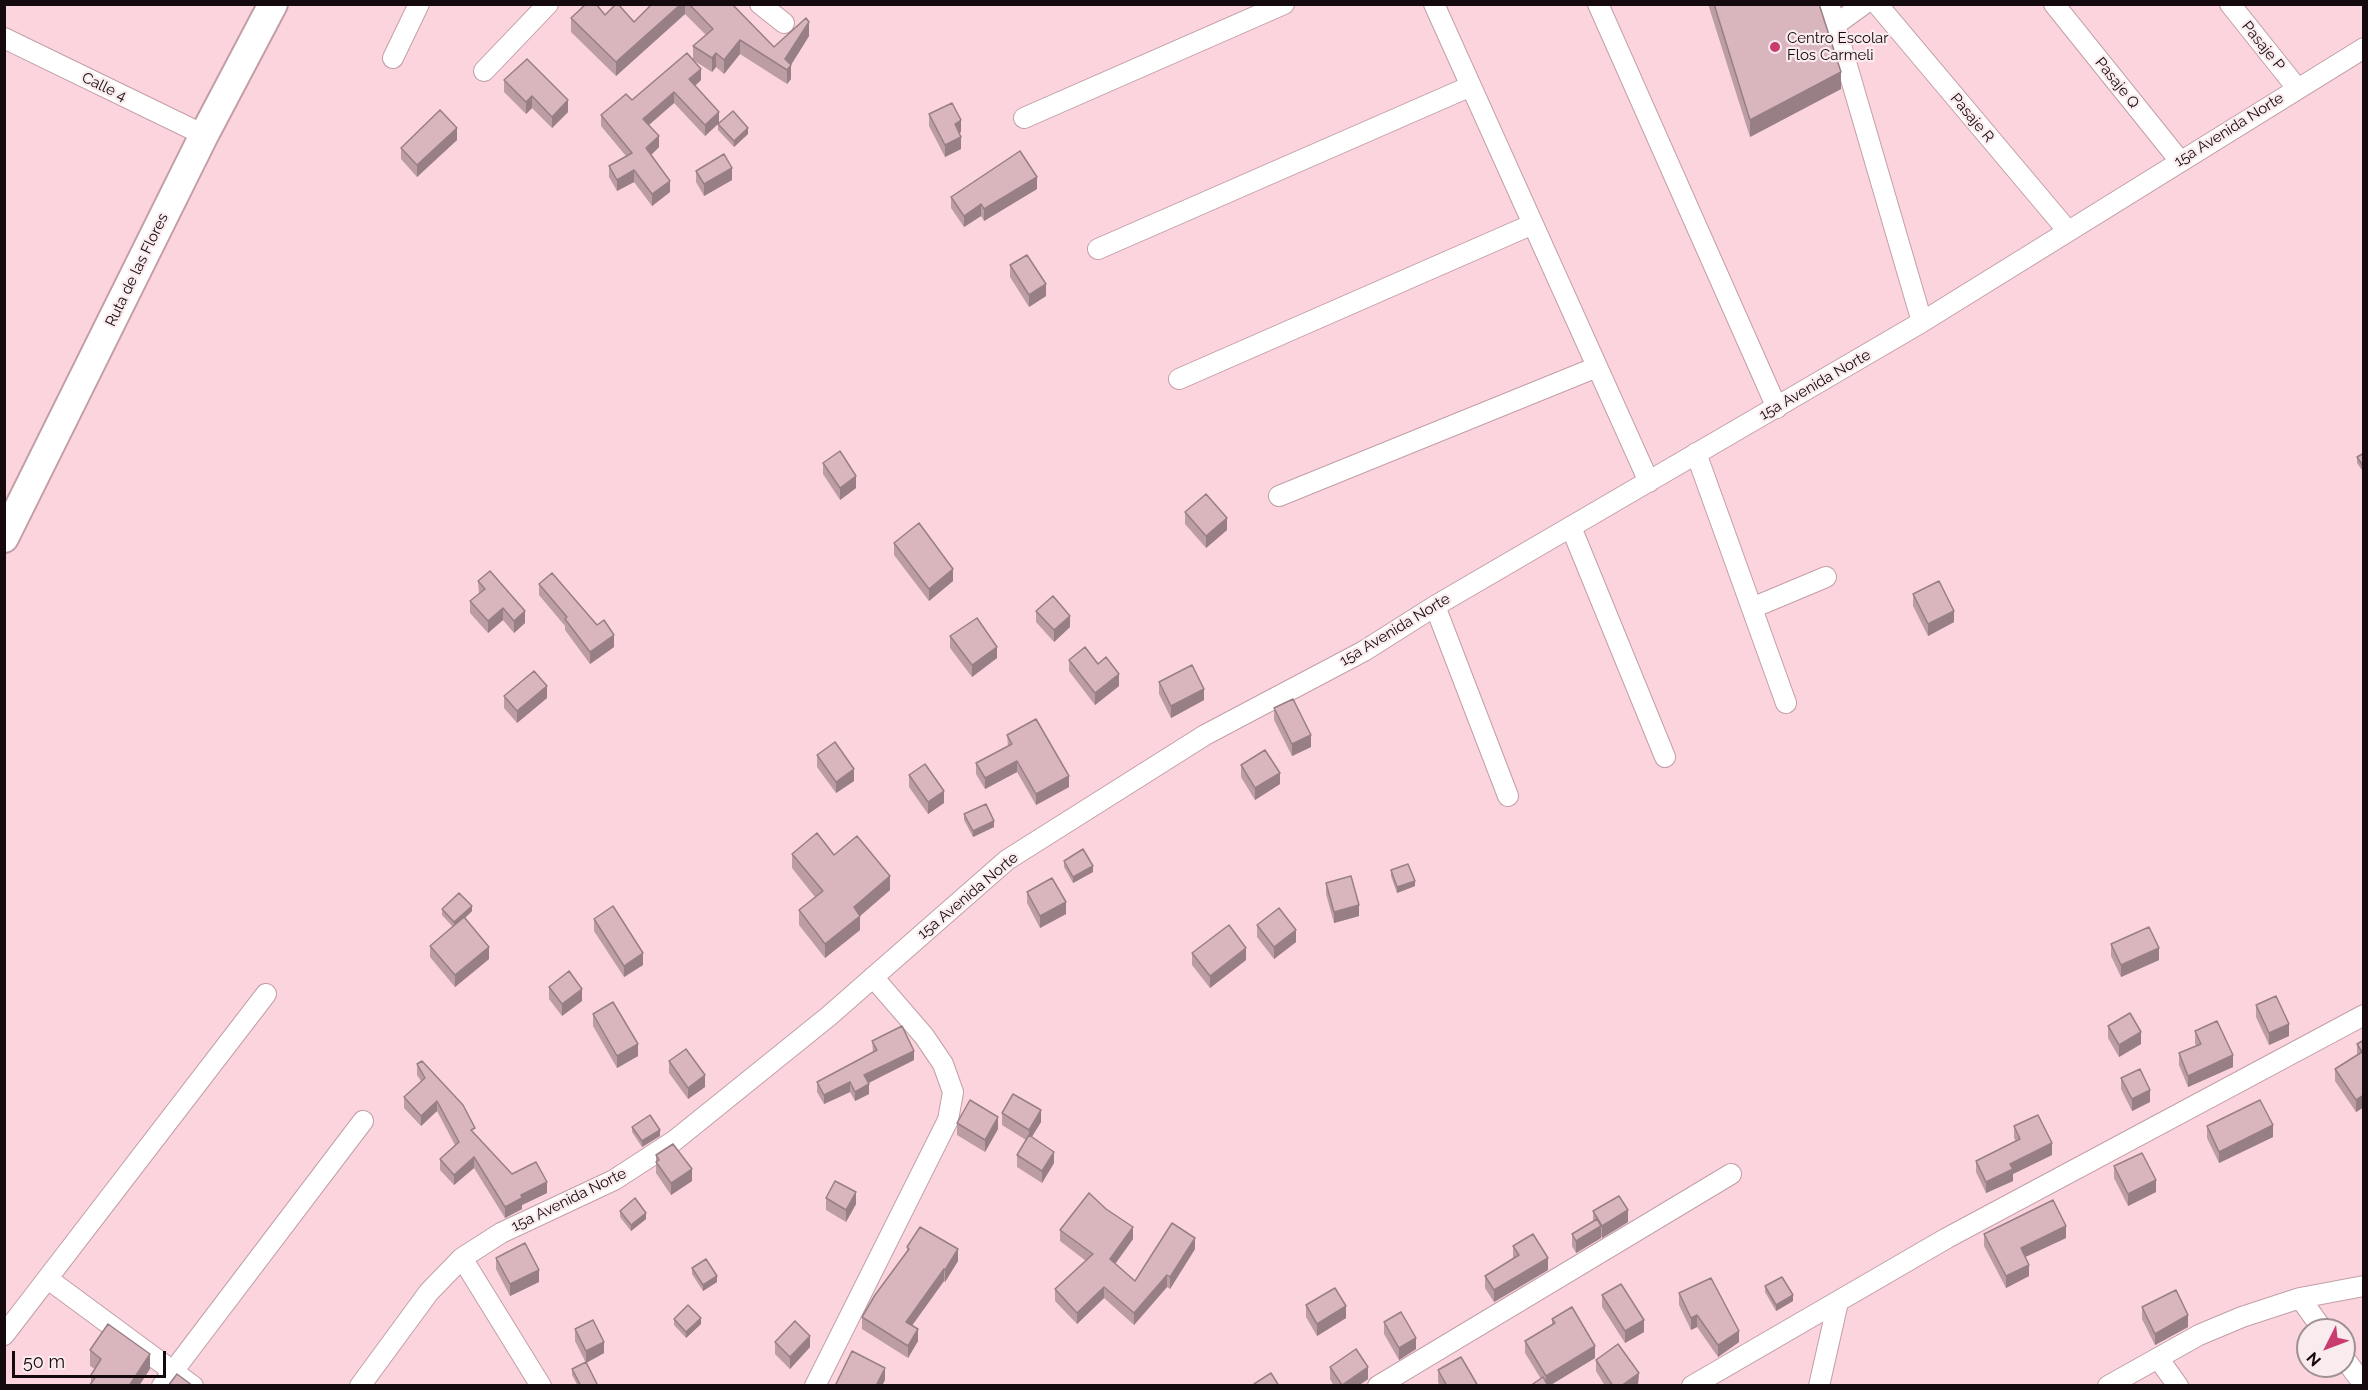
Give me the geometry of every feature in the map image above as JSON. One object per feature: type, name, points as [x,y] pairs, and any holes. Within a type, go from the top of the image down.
[{"type":"main road","name":"Ruta de las Flores","points":[[4,538],[204,135],[273,4]]},
{"type":"street","points":[[393,57],[419,4]]},
{"type":"street","points":[[484,70],[548,4]]},
{"type":"street","points":[[760,4],[784,23]]},
{"type":"street","points":[[1024,118],[1284,4]]},
{"type":"street","points":[[1434,4],[1649,482]]},
{"type":"street","points":[[1598,4],[1776,408]]},
{"type":"street","points":[[1829,4],[1922,322]]},
{"type":"street","points":[[1835,25],[1864,4]]},
{"type":"street","name":"Pasaje R","points":[[1877,4],[2068,231]]},
{"type":"street","name":"Pasaje Q","points":[[2055,4],[2180,161]]},
{"type":"street","name":"Pasaje P","points":[[2230,4],[2296,88]]},
{"type":"street","name":"Calle 4","points":[[4,38],[204,135]]},
{"type":"street","name":"15a Avenida Norte","points":[[360,1386],[429,1292],[462,1258],[501,1233],[614,1180],[674,1141],[873,977],[1007,860],[1205,735],[1364,651],[1435,606],[1922,322],[2296,88],[2364,48]]},
{"type":"street","points":[[1098,249],[1471,86]]},
{"type":"street","points":[[1179,379],[1533,224]]},
{"type":"street","points":[[1279,496],[1597,367]]},
{"type":"street","points":[[1696,453],[1786,703]]},
{"type":"street","points":[[1571,527],[1665,757]]},
{"type":"street","points":[[1752,608],[1826,577]]},
{"type":"street","points":[[1435,606],[1509,796]]},
{"type":"street","points":[[815,1386],[948,1120],[953,1092],[943,1064],[937,1055],[873,977]]},
{"type":"street","points":[[4,1335],[266,994]]},
{"type":"street","points":[[1692,1386],[1947,1238],[2364,1015]]},
{"type":"street","points":[[167,1378],[363,1121]]},
{"type":"street","points":[[1378,1386],[1731,1174]]},
{"type":"street","points":[[462,1258],[541,1386]]},
{"type":"street","points":[[48,1279],[167,1378],[193,1386]]},
{"type":"street","points":[[2108,1386],[2158,1358],[2242,1317],[2300,1298],[2364,1286]]},
{"type":"street","points":[[2300,1298],[2314,1318]]},
{"type":"street","points":[[1819,1386],[1838,1302]]},
{"type":"street","points":[[2158,1358],[2178,1386]]},
{"type":"shaded area","points":[[5,5],[2363,5],[2363,1385],[5,1385]]},
{"type":"building","points":[[586,4],[596,4],[605,15],[618,4],[634,22],[652,4],[681,4],[616,62],[571,18]]},
{"type":"building","points":[[689,4],[732,4],[774,47],[806,18],[809,22],[785,59],[791,65],[787,70],[740,40],[724,60],[716,53],[712,58],[693,46],[713,29]]},
{"type":"building","name":"Centro Escolar Flos Carmeli","points":[[1714,4],[1819,4],[1841,72],[1750,120]]},
{"type":"building","points":[[687,53],[701,69],[689,79],[719,112],[705,125],[674,92],[643,119],[659,136],[646,148],[670,181],[652,194],[634,170],[617,180],[609,166],[632,153],[601,115],[626,94],[632,100]]},
{"type":"building","points":[[527,59],[568,100],[552,117],[532,96],[526,102],[504,80]]},
{"type":"building","points":[[952,103],[961,120],[955,124],[961,137],[945,145],[929,114]]},
{"type":"building","points":[[440,110],[457,128],[417,165],[401,148]]},
{"type":"building","points":[[733,111],[748,128],[734,141],[718,124]]},
{"type":"building","points":[[1020,151],[1037,177],[984,209],[981,204],[964,216],[951,197]]},
{"type":"building","points":[[724,154],[732,168],[704,184],[696,171]]},
{"type":"building","points":[[1027,255],[1046,284],[1029,295],[1010,265]]},
{"type":"building","points":[[840,451],[856,476],[840,488],[823,463]]},
{"type":"building","points":[[2364,453],[2364,467],[2357,457]]},
{"type":"building","points":[[1206,494],[1227,518],[1206,536],[1185,512]]},
{"type":"building","points":[[919,523],[953,569],[929,589],[894,543]]},
{"type":"building","points":[[490,571],[525,611],[514,621],[503,608],[488,621],[470,601],[485,589],[478,581]]},
{"type":"building","points":[[552,573],[597,625],[604,620],[614,635],[590,652],[565,619],[567,617],[539,584]]},
{"type":"building","points":[[1939,581],[1954,611],[1928,624],[1913,594]]},
{"type":"building","points":[[1053,596],[1070,616],[1054,630],[1036,611]]},
{"type":"building","points":[[977,618],[997,647],[972,665],[950,636]]},
{"type":"building","points":[[1085,647],[1098,664],[1106,657],[1119,674],[1095,693],[1069,660]]},
{"type":"building","points":[[1192,665],[1204,689],[1171,706],[1159,682]]},
{"type":"building","points":[[534,671],[547,686],[517,711],[504,696]]},
{"type":"building","points":[[1293,699],[1311,735],[1292,744],[1274,708]]},
{"type":"building","points":[[1036,719],[1069,776],[1036,794],[1017,761],[985,778],[976,763],[1012,744],[1007,735]]},
{"type":"building","points":[[835,742],[854,769],[836,782],[817,755]]},
{"type":"building","points":[[1265,750],[1280,773],[1255,788],[1241,765]]},
{"type":"building","points":[[925,764],[944,791],[928,802],[909,775]]},
{"type":"building","points":[[986,804],[994,821],[973,831],[964,814]]},
{"type":"building","points":[[817,833],[834,855],[857,836],[890,876],[854,907],[860,916],[825,944],[799,910],[823,891],[792,854]]},
{"type":"building","points":[[1083,849],[1093,866],[1073,877],[1064,861]]},
{"type":"building","points":[[1408,864],[1415,881],[1397,887],[1391,870]]},
{"type":"building","points":[[1351,876],[1359,905],[1334,912],[1326,883]]},
{"type":"building","points":[[1052,878],[1066,902],[1040,916],[1027,892]]},
{"type":"building","points":[[459,893],[472,906],[454,922],[442,909]]},
{"type":"building","points":[[613,906],[643,953],[624,966],[594,919]]},
{"type":"building","points":[[1279,908],[1296,930],[1274,947],[1257,925]]},
{"type":"building","points":[[464,917],[489,947],[455,975],[430,946]]},
{"type":"building","points":[[1229,925],[1246,948],[1210,976],[1192,953]]},
{"type":"building","points":[[2149,927],[2159,948],[2121,965],[2111,944]]},
{"type":"building","points":[[569,971],[582,989],[562,1004],[549,987]]},
{"type":"building","points":[[2276,996],[2289,1024],[2269,1033],[2256,1005]]},
{"type":"building","points":[[613,1002],[638,1044],[617,1056],[593,1014]]},
{"type":"building","points":[[2130,1013],[2141,1032],[2119,1045],[2108,1026]]},
{"type":"building","points":[[2217,1021],[2233,1055],[2188,1076],[2179,1053],[2201,1044],[2195,1031]]},
{"type":"building","points":[[902,1026],[914,1051],[864,1075],[869,1084],[855,1092],[850,1082],[824,1095],[817,1082],[877,1050],[872,1041]]},
{"type":"building","points":[[2364,1040],[2364,1095],[2356,1100],[2335,1069],[2362,1052],[2357,1044]]},
{"type":"building","points":[[686,1049],[705,1075],[688,1088],[669,1061]]},
{"type":"building","points":[[422,1061],[463,1105],[475,1128],[471,1130],[512,1174],[536,1162],[547,1182],[521,1195],[522,1198],[505,1207],[474,1157],[454,1175],[440,1159],[459,1142],[437,1101],[421,1116],[404,1097],[425,1078],[417,1064]]},
{"type":"building","points":[[2140,1069],[2150,1090],[2132,1099],[2121,1078]]},
{"type":"building","points":[[1013,1094],[1041,1110],[1029,1130],[1002,1113]]},
{"type":"building","points":[[970,1100],[998,1117],[985,1140],[957,1123]]},
{"type":"building","points":[[2260,1100],[2273,1125],[2219,1152],[2207,1126]]},
{"type":"building","points":[[650,1115],[660,1130],[642,1141],[632,1127]]},
{"type":"building","points":[[2038,1115],[2052,1143],[2010,1164],[2013,1169],[1986,1182],[1976,1161],[2020,1139],[2014,1126]]},
{"type":"building","points":[[1029,1135],[1054,1152],[1042,1171],[1017,1155]]},
{"type":"building","points":[[673,1144],[692,1169],[671,1183],[656,1162],[659,1160],[656,1155]]},
{"type":"building","points":[[2142,1153],[2156,1180],[2128,1194],[2114,1166]]},
{"type":"building","points":[[835,1181],[856,1192],[846,1210],[826,1198]]},
{"type":"building","points":[[1089,1193],[1106,1209],[1133,1227],[1110,1259],[1135,1281],[1172,1223],[1195,1238],[1170,1277],[1167,1275],[1134,1313],[1104,1287],[1077,1313],[1055,1289],[1093,1254],[1060,1230]]},
{"type":"building","points":[[1619,1196],[1628,1210],[1602,1226],[1593,1211]]},
{"type":"building","points":[[635,1198],[646,1213],[631,1225],[620,1211]]},
{"type":"building","points":[[2053,1200],[2066,1226],[2021,1248],[2029,1265],[2006,1276],[1984,1234]]},
{"type":"building","points":[[1597,1219],[1601,1226],[1576,1241],[1572,1234]]},
{"type":"building","points":[[920,1227],[958,1249],[906,1322],[918,1329],[908,1346],[862,1317],[875,1295],[909,1249],[907,1247]]},
{"type":"building","points":[[1533,1234],[1548,1258],[1494,1290],[1485,1276],[1519,1255],[1513,1246]]},
{"type":"building","points":[[525,1243],[539,1270],[510,1284],[496,1258]]},
{"type":"building","points":[[706,1259],[717,1276],[703,1285],[692,1268]]},
{"type":"building","points":[[1782,1277],[1793,1295],[1776,1305],[1765,1286]]},
{"type":"building","points":[[1711,1278],[1739,1331],[1718,1345],[1697,1315],[1691,1318],[1679,1293]]},
{"type":"building","points":[[1621,1284],[1644,1320],[1625,1331],[1602,1295]]},
{"type":"building","points":[[1335,1288],[1346,1306],[1317,1324],[1306,1305]]},
{"type":"building","points":[[2176,1290],[2188,1315],[2155,1334],[2142,1307]]},
{"type":"building","points":[[688,1305],[701,1318],[686,1332],[674,1319]]},
{"type":"building","points":[[1572,1307],[1595,1346],[1546,1376],[1525,1341],[1555,1323],[1552,1319]]},
{"type":"building","points":[[1401,1312],[1416,1338],[1399,1348],[1384,1322]]},
{"type":"building","points":[[593,1320],[604,1342],[586,1351],[575,1329]]},
{"type":"building","points":[[795,1321],[810,1336],[790,1357],[775,1342]]},
{"type":"building","points":[[108,1324],[150,1354],[129,1386],[89,1386],[95,1378],[91,1375],[101,1359],[90,1350]]},
{"type":"building","points":[[1618,1344],[1639,1373],[1621,1386],[1613,1386],[1596,1360]]},
{"type":"building","points":[[1356,1349],[1368,1367],[1342,1385],[1330,1367]]},
{"type":"building","points":[[852,1351],[885,1368],[876,1386],[835,1386]]},
{"type":"building","points":[[1461,1357],[1478,1386],[1447,1386],[1438,1370]]},
{"type":"building","points":[[586,1362],[598,1386],[581,1386],[572,1369]]},
{"type":"building","points":[[1271,1373],[1279,1386],[1255,1386],[1254,1384]]},
{"type":"building","points":[[177,1374],[193,1386],[168,1386]]},
{"type":"building","points":[[1543,1377],[1548,1386],[1530,1386]]},
{"type":"place","name":"Centro Escolar Flos Carmeli","points":[[1775,47]]}]
